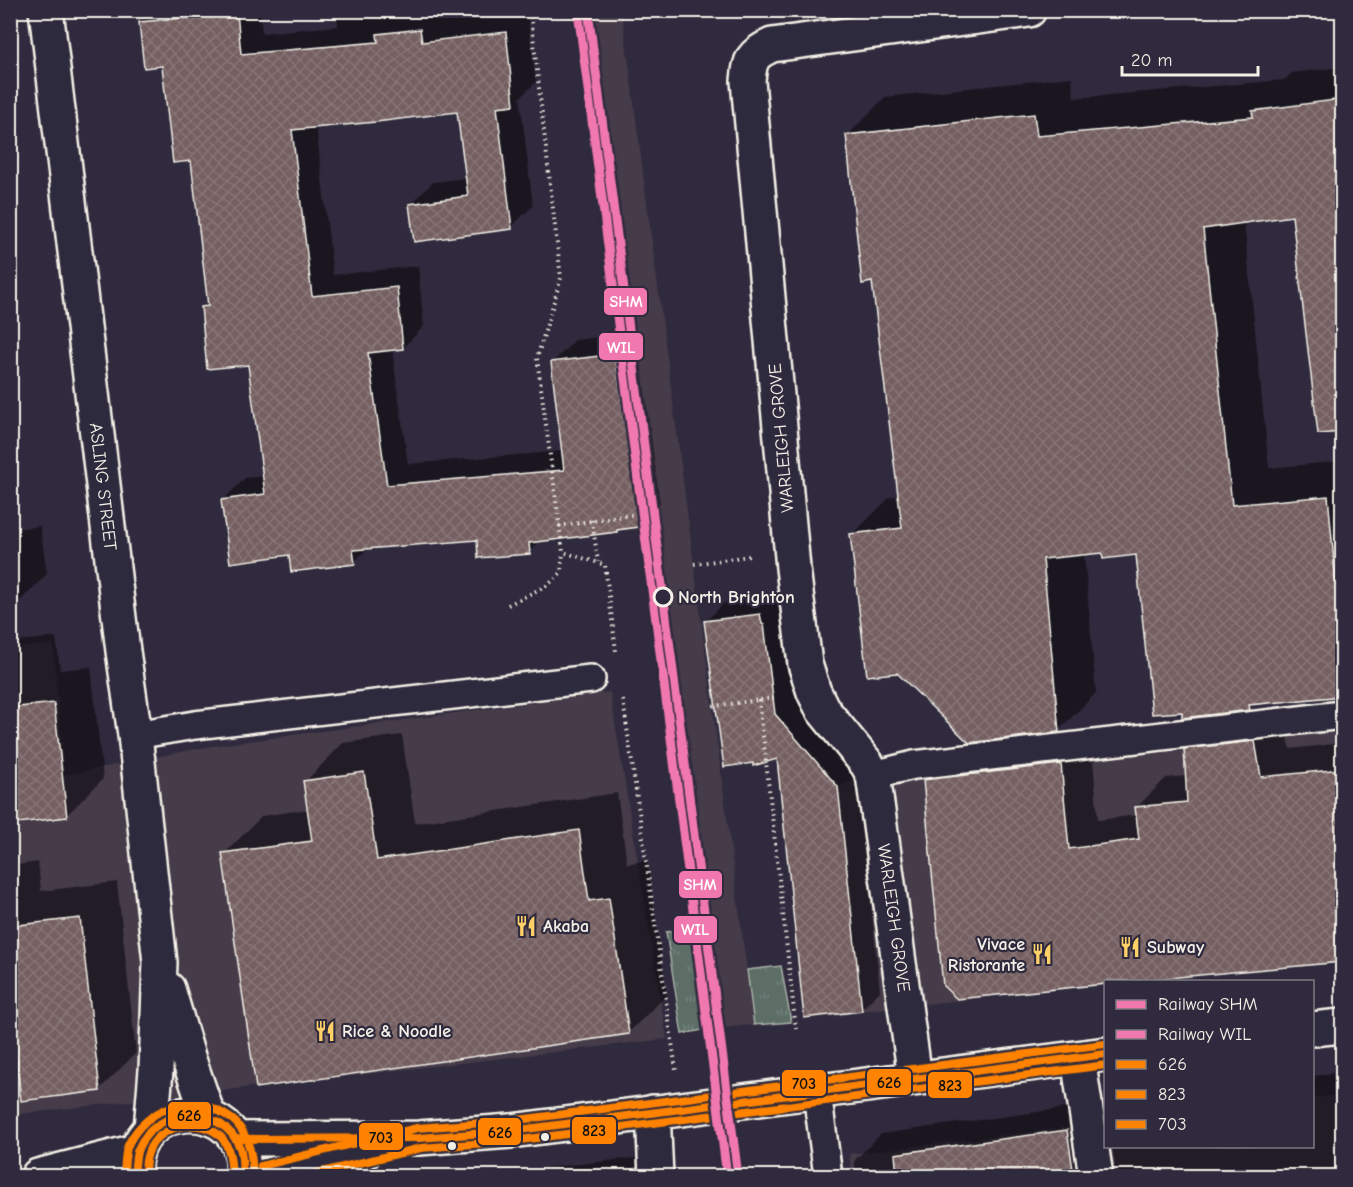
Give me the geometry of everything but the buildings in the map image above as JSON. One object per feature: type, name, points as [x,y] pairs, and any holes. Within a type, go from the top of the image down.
[{"type":"street","name":"ASLING STREET","points":[[46,10],[135,735],[160,962],[156,1070],[140,1152]]},
{"type":"street","name":"WARLEIGH GROVE","points":[[915,1078],[873,775],[867,764],[823,710],[814,692],[805,664],[793,568],[748,81],[749,66],[753,56],[772,45],[1029,10]]},
{"type":"street","name":"ASLING STREET","points":[[160,962],[209,1118]]},
{"type":"street","points":[[1314,1029],[1342,1026]]},
{"type":"street","points":[[236,1139],[419,1138],[511,1131],[1092,1056],[1095,1176]]},
{"type":"street","points":[[656,1176],[667,1111]]},
{"type":"street","points":[[38,1176],[140,1152],[164,1120],[194,1113],[220,1123],[236,1139],[242,1153],[243,1176]]},
{"type":"street","points":[[264,1176],[419,1138]]},
{"type":"lane","points":[[135,735],[195,725],[591,679]]},
{"type":"lane","points":[[873,775],[914,765],[1342,715]]},
{"type":"lane","points":[[817,1092],[828,1176]]},
{"type":"path","points":[[508,604],[549,585],[561,573],[563,552],[537,358],[561,278],[530,10]]},
{"type":"path","points":[[559,526],[643,513]]},
{"type":"path","points":[[592,520],[598,562]]},
{"type":"path","points":[[563,552],[605,565],[617,653]]},
{"type":"path","points":[[694,564],[748,556]]},
{"type":"path","points":[[713,706],[778,697]]},
{"type":"path","points":[[623,698],[667,1111]]},
{"type":"path","points":[[759,700],[796,1029]]},
{"type":"shaded area","points":[[578,11],[622,11],[754,1025],[708,1029],[697,928]]},
{"type":"shaded area","points":[[53,644],[64,775],[211,746],[610,692],[667,1039],[11,1115],[10,649]]},
{"type":"shaded area","points":[[1342,703],[1342,957],[1133,980],[1104,980],[1104,984],[862,1011],[832,1017],[804,1018],[773,726],[785,725],[839,787],[922,752]]},
{"type":"shaded area","points":[[1342,1095],[1342,1176],[852,1176],[849,1154],[1104,1123],[1104,1148],[1314,1148],[1314,1098]]},
{"type":"green space","points":[[697,928],[708,1029],[682,1034],[666,932]]},
{"type":"green space","points":[[781,966],[791,1022],[754,1025],[747,970]]},
{"type":"rail line","name":"SHM","points":[[588,10],[738,1176]]},
{"type":"rail line","name":"WIL","points":[[578,11],[727,1176]]},
{"type":"transit line","name":"703","points":[[261,1166],[417,1128],[510,1121],[1104,1044]]},
{"type":"transit line","name":"626","points":[[236,1139],[419,1138],[511,1131],[1104,1054]]},
{"type":"transit line","name":"823","points":[[306,1176],[421,1148],[512,1141],[1104,1065]]},
{"type":"transit line","name":"703","points":[[124,1175],[127,1147],[136,1131],[146,1121],[169,1108],[196,1104],[222,1113],[237,1124],[250,1148],[253,1175]]},
{"type":"transit line","name":"626","points":[[134,1176],[137,1152],[147,1135],[159,1124],[174,1118],[189,1116],[205,1117],[219,1123],[231,1134],[241,1151],[243,1176]]},
{"type":"transit line","name":"823","points":[[145,1176],[146,1159],[153,1143],[170,1130],[191,1125],[202,1127],[221,1137],[229,1151],[232,1176]]},
{"type":"place","name":"North Brighton","points":[[663,597]]},
{"type":"place","name":"Akaba","points":[[526,926]]},
{"type":"place","name":"Subway","points":[[1130,947]]},
{"type":"place","name":"Vivace Ristorante","points":[[1042,954]]},
{"type":"place","name":"Rice & Noodle","points":[[325,1031]]}]
